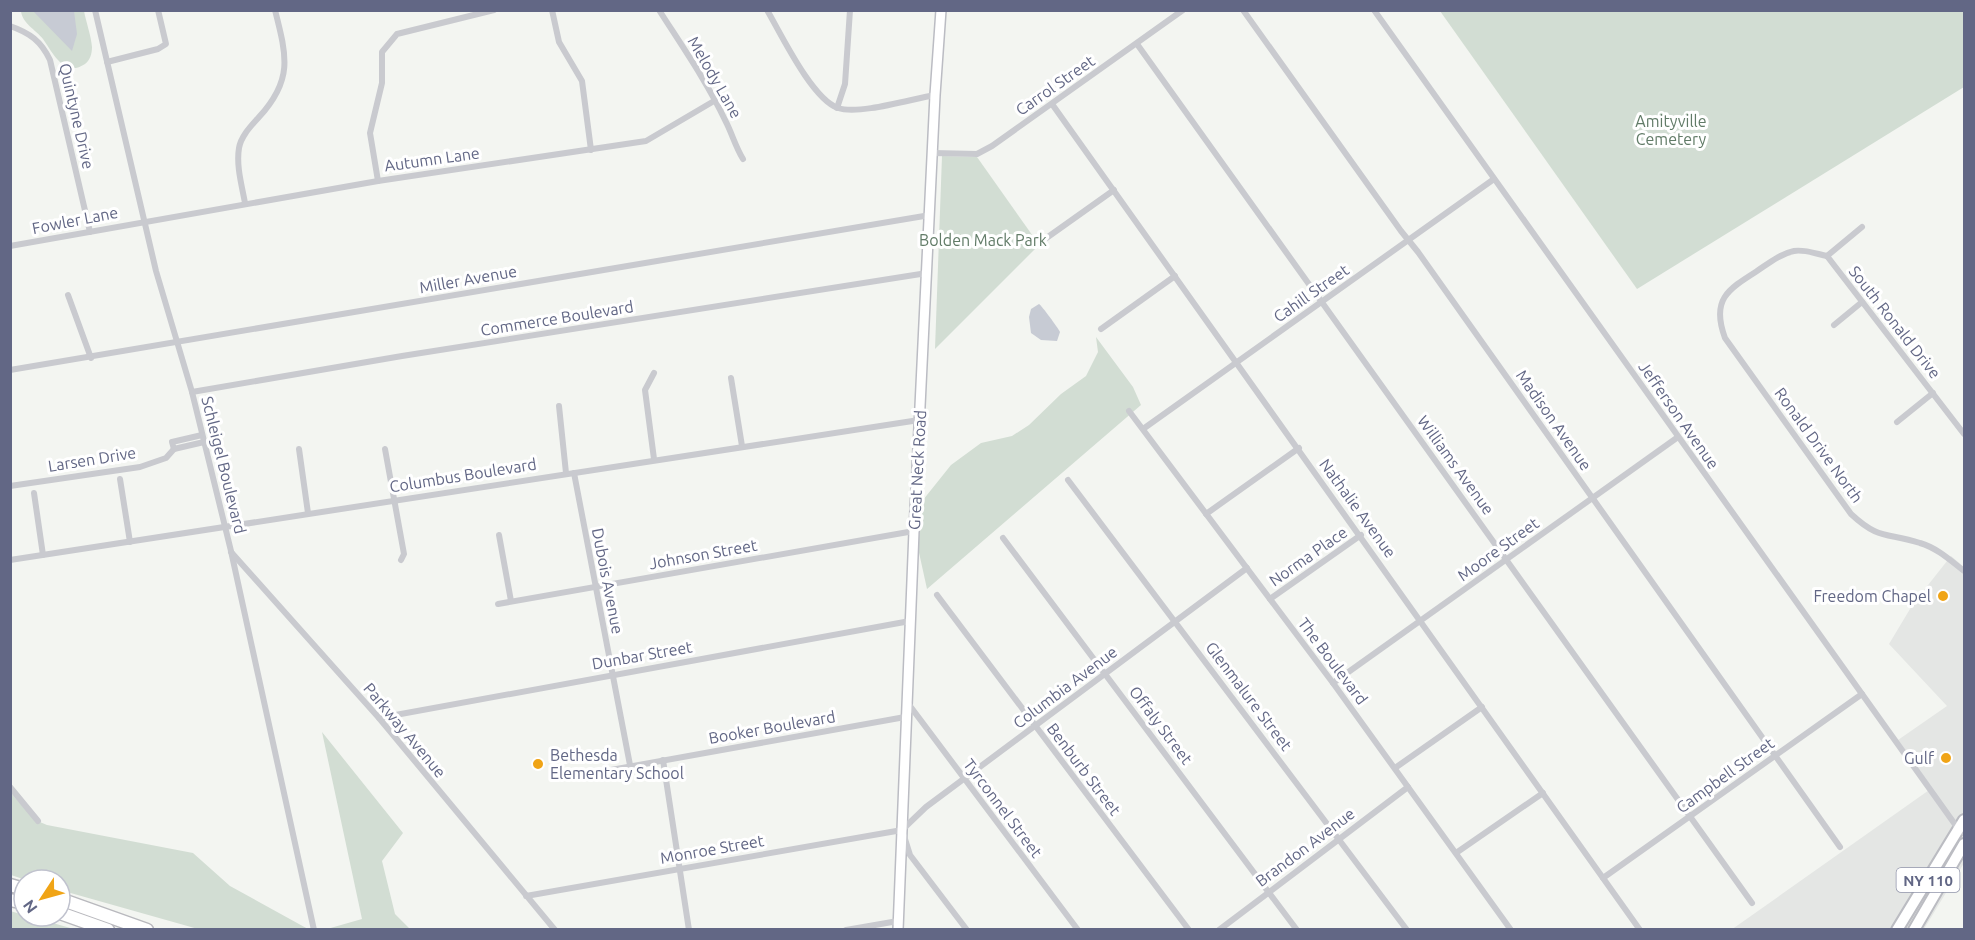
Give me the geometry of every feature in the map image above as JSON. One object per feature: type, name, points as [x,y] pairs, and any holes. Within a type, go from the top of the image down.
[{"type":"highway","points":[[72,903],[147,930]]},
{"type":"highway","points":[[72,917],[108,930]]},
{"type":"main road","name":"Great Neck Road","points":[[898,925],[919,420],[941,10]]},
{"type":"main road","name":"NY 110","points":[[1897,930],[1963,828]]},
{"type":"main road","name":"NY 110","points":[[1916,927],[1965,844]]},
{"type":"main road","points":[[1906,916],[1916,927]]},
{"type":"street","name":"Schleigel Boulevard","points":[[95,10],[156,271],[192,392],[231,551],[314,930]]},
{"type":"street","points":[[107,62],[158,49],[166,44],[158,10]]},
{"type":"street","points":[[245,203],[238,161],[239,146],[246,131],[276,99],[285,62],[275,10]]},
{"type":"street","points":[[378,181],[370,133],[382,82],[382,51],[396,34],[494,10]]},
{"type":"street","points":[[552,10],[559,42],[582,81],[591,150]]},
{"type":"street","name":"Melody Lane","points":[[659,10],[725,120],[734,145],[743,159]]},
{"type":"street","points":[[767,10],[807,78],[822,96],[837,108],[858,109],[935,95]]},
{"type":"street","points":[[837,108],[845,84],[850,10]]},
{"type":"street","name":"Carrol Street","points":[[933,153],[977,154],[1184,10]]},
{"type":"street","name":"Madison Avenue","points":[[1243,10],[1840,847]]},
{"type":"street","name":"Jefferson Avenue","points":[[1374,10],[1862,694],[1963,828]]},
{"type":"street","name":"Quintyne Drive","points":[[10,26],[28,33],[42,44],[50,60],[90,232]]},
{"type":"street","name":"Williams Avenue","points":[[1137,44],[1752,903]]},
{"type":"street","name":"Autumn Lane","points":[[144,221],[378,181],[646,141],[714,101]]},
{"type":"street","name":"Nathalie Avenue","points":[[1052,104],[1422,620],[1640,930]]},
{"type":"street","name":"Cahill Street","points":[[1143,429],[1494,178]]},
{"type":"street","points":[[1038,244],[1114,190]]},
{"type":"street","name":"Miller Avenue","points":[[10,370],[930,215]]},
{"type":"street","name":"Fowler Lane","points":[[10,246],[144,221]]},
{"type":"street","points":[[1827,256],[1862,227]]},
{"type":"street","name":"Ronald Drive North","points":[[1827,256],[1796,250],[1780,256],[1731,287],[1723,299],[1719,313],[1725,338],[1851,513],[1864,526],[1878,534],[1917,542],[1936,549],[1964,568]]},
{"type":"street","name":"South Ronald Drive","points":[[1827,256],[1965,434]]},
{"type":"street","name":"Commerce Boulevard","points":[[192,392],[402,356],[927,273]]},
{"type":"street","points":[[1101,329],[1175,276]]},
{"type":"street","points":[[68,295],[91,358]]},
{"type":"street","points":[[1834,325],[1862,302]]},
{"type":"street","points":[[654,372],[645,390],[654,459]]},
{"type":"street","points":[[731,378],[742,446]]},
{"type":"street","points":[[1897,422],[1933,393]]},
{"type":"street","name":"Dubois Avenue","points":[[559,406],[570,473],[596,587],[630,765]]},
{"type":"street","name":"The Boulevard","points":[[1129,411],[1333,683],[1511,930]]},
{"type":"street","name":"Columbus Boulevard","points":[[10,560],[919,420]]},
{"type":"street","name":"Moore Street","points":[[1333,683],[1678,437]]},
{"type":"street","name":"Larsen Drive","points":[[10,486],[140,467],[166,459],[174,449],[203,438]]},
{"type":"street","points":[[1206,514],[1299,448]]},
{"type":"street","points":[[299,449],[308,513]]},
{"type":"street","points":[[385,449],[404,554],[401,560]]},
{"type":"street","points":[[120,479],[130,542]]},
{"type":"street","name":"Glenmalure Street","points":[[1068,480],[1407,930]]},
{"type":"street","points":[[34,493],[43,555]]},
{"type":"street","name":"Johnson Street","points":[[498,604],[914,531]]},
{"type":"street","points":[[499,535],[511,601]]},
{"type":"street","name":"Norma Place","points":[[1270,599],[1361,535]]},
{"type":"street","name":"Offaly Street","points":[[1003,538],[1297,930]]},
{"type":"street","name":"Parkway Avenue","points":[[231,551],[379,718],[555,930]]},
{"type":"street","name":"Columbia Avenue","points":[[902,830],[924,809],[964,778],[1247,568]]},
{"type":"street","name":"Benburb Street","points":[[937,595],[1189,930]]},
{"type":"street","name":"Dunbar Street","points":[[379,718],[910,621]]},
{"type":"street","name":"Campbell Street","points":[[1604,878],[1862,694]]},
{"type":"street","name":"Tyrconnel Street","points":[[907,702],[1078,930]]},
{"type":"street","points":[[1395,768],[1482,707]]},
{"type":"street","name":"Booker Boulevard","points":[[572,777],[906,717]]},
{"type":"street","points":[[663,760],[689,930]]},
{"type":"street","points":[[10,787],[38,821]]},
{"type":"street","name":"Brandon Avenue","points":[[1219,930],[1408,787]]},
{"type":"street","points":[[1456,853],[1543,793]]},
{"type":"street","points":[[902,830],[910,855],[967,930]]},
{"type":"street","name":"Monroe Street","points":[[526,896],[902,830]]},
{"type":"street","points":[[846,930],[898,925]]},
{"type":"shaded area","points":[[33,11],[74,11],[77,34],[72,51]]},
{"type":"shaded area","points":[[1039,304],[1060,332],[1057,341],[1041,340],[1031,333],[1029,317],[1031,309]]},
{"type":"shaded area","points":[[1951,556],[1964,567],[1964,863],[1924,929],[1731,930],[1932,788],[1898,740],[1947,706],[1889,644],[1913,604]]},
{"type":"green space","points":[[21,11],[84,11],[92,47],[88,61],[78,68],[65,66],[27,23]]},
{"type":"green space","name":"Amityville Cemetery","points":[[1440,11],[1964,11],[1964,87],[1637,289]]},
{"type":"green space","name":"Bolden Mack Park","points":[[942,156],[977,157],[1035,239],[1035,249],[935,349]]},
{"type":"green space","points":[[1096,337],[1133,387],[1141,405],[927,589],[918,548],[923,500],[951,465],[981,443],[1012,436],[1029,425],[1061,394],[1086,376],[1098,352]]},
{"type":"green space","points":[[322,732],[403,833],[382,861],[395,914],[410,929],[327,929],[362,919]]},
{"type":"green space","points":[[10,792],[35,820],[47,825],[193,853],[230,886],[308,929],[198,929],[72,893],[72,868],[12,868],[11,875]]},
{"type":"green space","points":[[10,911],[12,912],[12,928],[74,929],[11,929]]},
{"type":"place","name":"Freedom Chapel","points":[[1943,596]]},
{"type":"place","name":"Gulf","points":[[1946,758]]},
{"type":"place","name":"Bethesda Elementary School","points":[[538,764]]}]
